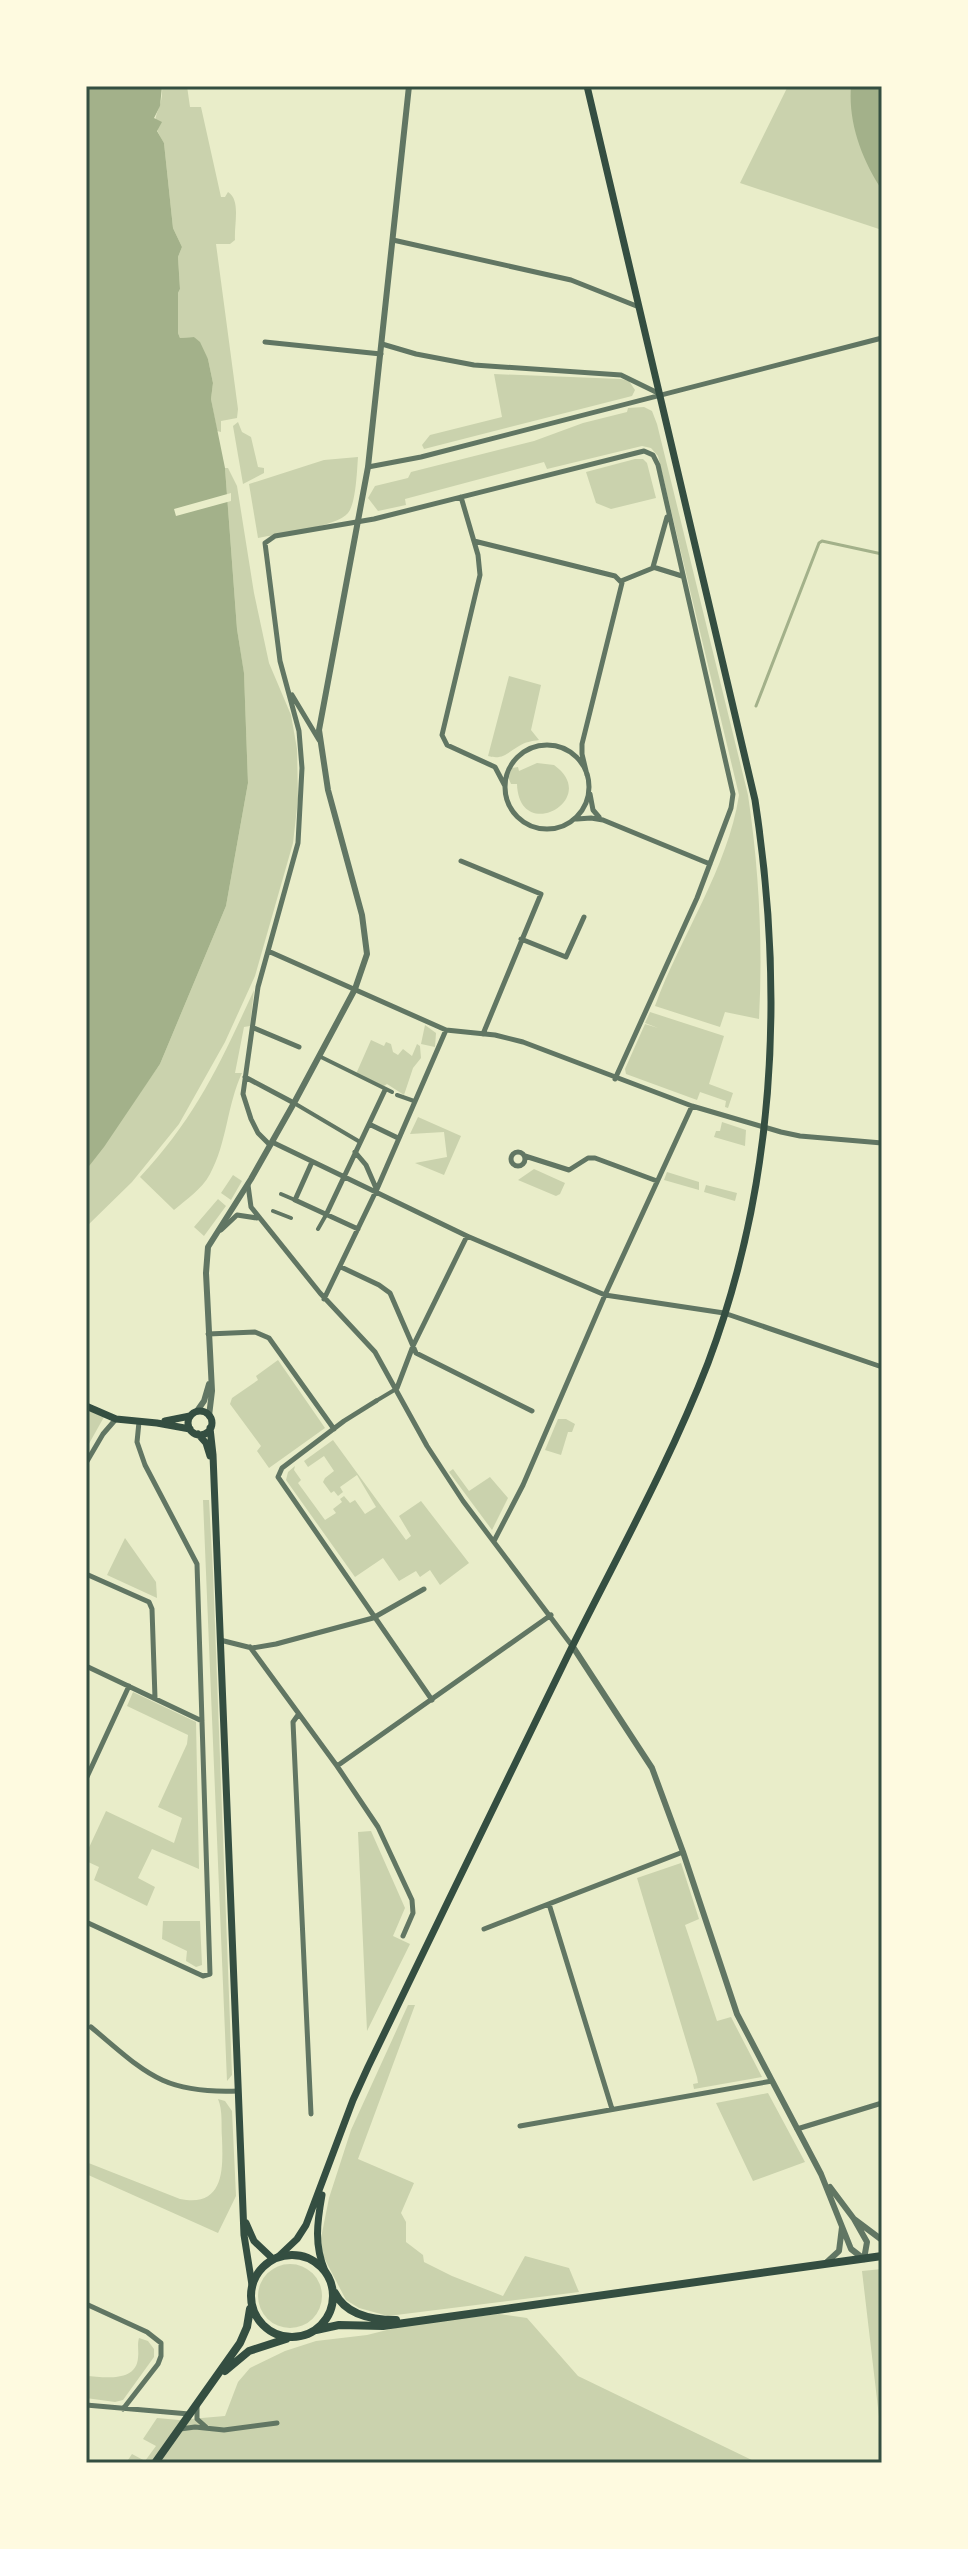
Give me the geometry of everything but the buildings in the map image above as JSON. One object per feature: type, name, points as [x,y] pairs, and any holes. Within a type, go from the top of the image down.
[{"type":"main road","points":[[155,2463],[216,2380],[247,2327],[251,2289],[260,2269],[297,2239],[306,2225],[343,2124],[368,2067],[675,1440],[709,1359],[752,1204],[765,1127],[773,997],[770,912],[763,851],[744,747],[587,86]]},
{"type":"main road","points":[[86,1406],[116,1419],[190,1429],[206,1443],[212,1465]]},
{"type":"main road","points":[[190,1429],[194,1414]]},
{"type":"main road","points":[[157,1423],[194,1414],[209,1416],[245,2244],[252,2308],[263,2326],[275,2334],[292,2338]]},
{"type":"main road","points":[[198,1434],[210,1428]]},
{"type":"main road","points":[[324,2182],[316,2245],[332,2286],[345,2306],[357,2313],[382,2320],[408,2321]]},
{"type":"main road","points":[[243,2207],[254,2241],[275,2258]]},
{"type":"main road","points":[[275,2258],[294,2254],[307,2257],[325,2271]]},
{"type":"main road","points":[[216,2380],[249,2351],[263,2344],[339,2325],[383,2326],[882,2256]]},
{"type":"main road","points":[[316,2330],[327,2318],[332,2306],[332,2286]]},
{"type":"street","points":[[209,1416],[212,1397],[209,1380],[207,1251],[294,1103],[355,989],[367,954],[365,927],[328,790],[319,740],[328,671],[368,467],[409,86]]},
{"type":"street","points":[[393,240],[571,280],[640,308]]},
{"type":"street","points":[[368,467],[421,457],[882,338]]},
{"type":"street","points":[[265,342],[381,354]]},
{"type":"street","points":[[382,344],[474,365],[621,375],[661,394]]},
{"type":"street","points":[[615,1079],[710,864],[731,808],[733,794],[656,460],[644,451],[359,522],[275,536],[265,543],[280,661],[301,746],[300,819],[291,873],[258,987],[245,1077],[244,1104],[258,1133],[271,1144],[467,1236],[605,1295],[724,1313],[882,1367]]},
{"type":"street","points":[[461,497],[480,575],[442,735],[447,745],[495,767],[505,786],[511,809],[528,825],[544,830],[555,829],[584,817],[603,820],[710,864]]},
{"type":"street","points":[[653,568],[668,513]]},
{"type":"street","points":[[474,541],[615,576],[621,581]]},
{"type":"street","points":[[621,581],[653,568],[682,576]]},
{"type":"street","points":[[603,820],[593,810],[582,744],[621,581]]},
{"type":"street","points":[[289,691],[319,740]]},
{"type":"street","points":[[505,786],[514,761],[527,750],[540,745],[557,746],[570,752],[580,760],[587,775]]},
{"type":"street","points":[[573,821],[585,806],[589,786]]},
{"type":"street","points":[[461,861],[541,894],[483,1034]]},
{"type":"street","points":[[521,939],[566,957],[584,917]]},
{"type":"street","points":[[268,951],[446,1030],[523,1042],[615,1079],[765,1127],[800,1136],[882,1143]]},
{"type":"street","points":[[254,1028],[299,1047]]},
{"type":"street","points":[[324,1299],[376,1191],[446,1030]]},
{"type":"street","points":[[311,1052],[385,1090],[414,1101]]},
{"type":"street","points":[[245,1077],[360,1142]]},
{"type":"street","points":[[318,1229],[385,1090]]},
{"type":"street","points":[[494,1541],[523,1485],[605,1295],[692,1106]]},
{"type":"street","points":[[369,1124],[398,1138]]},
{"type":"street","points":[[355,1152],[366,1165],[376,1191]]},
{"type":"street","points":[[525,1156],[568,1170],[588,1158],[595,1158],[657,1181]]},
{"type":"street","points":[[295,1200],[312,1162]]},
{"type":"street","points":[[248,1184],[249,1202],[261,1220],[324,1299],[375,1352],[427,1446],[463,1501],[551,1615],[652,1768],[737,2014],[821,2174],[851,2249],[864,2259],[867,2242],[821,2174]]},
{"type":"street","points":[[281,1194],[358,1229]]},
{"type":"street","points":[[273,1211],[291,1218]]},
{"type":"street","points":[[215,1236],[237,1215],[261,1220]]},
{"type":"street","points":[[432,1700],[278,1477],[282,1468],[334,1429],[396,1389],[413,1346],[467,1236]]},
{"type":"street","points":[[341,1267],[390,1293],[416,1353],[532,1411]]},
{"type":"street","points":[[208,1334],[255,1332],[269,1338],[334,1429]]},
{"type":"street","points":[[194,1414],[204,1401],[209,1380]]},
{"type":"street","points":[[87,1460],[116,1419]]},
{"type":"street","points":[[86,1922],[197,1973],[206,1976],[211,1971],[197,1564],[145,1465],[137,1442],[139,1422]]},
{"type":"street","points":[[86,1574],[149,1602],[152,1609],[155,1698]]},
{"type":"street","points":[[220,1640],[250,1647],[276,1644],[373,1618],[424,1589]]},
{"type":"street","points":[[337,1766],[551,1615]]},
{"type":"street","points":[[250,1647],[378,1827],[412,1900],[413,1913],[403,1936]]},
{"type":"street","points":[[86,1666],[202,1721]]},
{"type":"street","points":[[86,1779],[129,1686]]},
{"type":"street","points":[[298,1715],[293,1722],[311,2114]]},
{"type":"street","points":[[484,1929],[683,1852]]},
{"type":"street","points":[[549,1904],[612,2109]]},
{"type":"street","points":[[88,2025],[132,2062],[174,2086],[198,2091],[238,2091]]},
{"type":"street","points":[[520,2126],[772,2081]]},
{"type":"street","points":[[797,2129],[882,2103]]},
{"type":"street","points":[[854,2219],[882,2240]]},
{"type":"street","points":[[824,2264],[836,2256],[842,2245],[841,2220]]},
{"type":"street","points":[[86,2304],[157,2338],[161,2343],[161,2356],[153,2372],[123,2409]]},
{"type":"street","points":[[86,2405],[190,2414]]},
{"type":"street","points":[[197,2405],[197,2419],[210,2429]]},
{"type":"street","points":[[179,2430],[224,2430],[277,2423]]},
{"type":"shaded area","points":[[86,86],[162,86],[160,106],[154,118],[162,122],[157,131],[164,143],[173,228],[182,247],[178,257],[178,333],[180,338],[194,337],[200,342],[208,359],[213,383],[211,399],[225,468],[237,629],[244,673],[248,783],[226,906],[160,1064],[86,1170]]},
{"type":"shaded area","points":[[162,86],[187,86],[190,107],[201,107],[221,197],[228,192],[236,206],[235,240],[230,244],[216,244],[238,409],[237,418],[221,421],[221,432],[217,431],[211,399],[213,383],[208,359],[194,337],[180,338],[178,333],[178,257],[182,247],[173,228],[164,143],[156,126]]},
{"type":"shaded area","points":[[788,86],[882,86],[882,230],[740,183]]},
{"type":"shaded area","points":[[851,86],[882,86],[882,190],[858,141],[852,114]]},
{"type":"shaded area","points":[[494,374],[621,379],[629,381],[635,390],[632,396],[424,449],[422,445],[430,435],[502,417]]},
{"type":"shaded area","points":[[644,407],[652,411],[657,424],[748,795],[752,823],[760,935],[759,1019],[725,1012],[720,1027],[655,1006],[725,849],[739,795],[658,456],[651,448],[642,446],[547,469],[544,462],[405,499],[406,505],[378,511],[368,498],[375,486],[408,478],[411,472],[534,441],[583,423],[627,412],[628,408]]},
{"type":"shaded area","points":[[238,422],[242,432],[251,437],[258,467],[264,468],[264,473],[243,484],[233,426]]},
{"type":"shaded area","points":[[358,457],[351,509],[342,518],[320,526],[258,538],[249,484],[324,460]]},
{"type":"shaded area","points":[[643,459],[647,463],[656,498],[611,509],[596,503],[586,472]]},
{"type":"shaded area","points":[[225,468],[228,468],[237,486],[269,663],[291,715],[297,749],[298,799],[293,843],[255,976],[225,1042],[179,1124],[132,1182],[86,1227],[86,1170],[160,1064],[226,906],[248,783],[244,674],[237,629]]},
{"type":"shaded area","points":[[509,676],[541,685],[531,730],[539,740],[501,756],[488,756]]},
{"type":"shaded area","points":[[537,763],[554,765],[566,778],[569,791],[564,802],[542,814],[530,812],[521,802],[517,784],[511,784],[508,777],[512,768],[518,767],[519,771]]},
{"type":"shaded area","points":[[254,990],[250,1026],[244,1027],[235,1073],[242,1073],[216,1162],[203,1184],[174,1210],[140,1177],[192,1111],[218,1066]]},
{"type":"shaded area","points":[[650,1012],[724,1036],[709,1084],[733,1093],[728,1108],[725,1107],[726,1101],[700,1092],[697,1100],[626,1074],[625,1069],[645,1024],[658,1028],[645,1023]]},
{"type":"shaded area","points":[[425,1025],[436,1033],[435,1047],[421,1044]]},
{"type":"shaded area","points":[[371,1040],[384,1046],[386,1042],[391,1044],[393,1052],[398,1055],[403,1049],[412,1056],[417,1044],[420,1046],[421,1058],[413,1068],[404,1095],[387,1084],[384,1086],[356,1074]]},
{"type":"shaded area","points":[[418,1117],[461,1136],[444,1175],[415,1163],[447,1157],[444,1132],[410,1134]]},
{"type":"shaded area","points":[[722,1122],[746,1130],[745,1146],[714,1137],[716,1131],[720,1131]]},
{"type":"shaded area","points":[[534,1169],[565,1183],[560,1194],[556,1196],[518,1180]]},
{"type":"shaded area","points":[[667,1172],[699,1182],[699,1190],[664,1180]]},
{"type":"shaded area","points":[[233,1175],[242,1181],[231,1200],[221,1193]]},
{"type":"shaded area","points":[[706,1185],[737,1193],[735,1201],[704,1192]]},
{"type":"shaded area","points":[[218,1199],[226,1206],[204,1236],[194,1227]]},
{"type":"shaded area","points":[[278,1360],[325,1428],[269,1468],[257,1451],[261,1446],[230,1404],[232,1398],[258,1380],[256,1376]]},
{"type":"shaded area","points":[[86,1409],[104,1417],[86,1449]]},
{"type":"shaded area","points":[[558,1419],[575,1424],[572,1432],[568,1432],[561,1455],[545,1450]]},
{"type":"shaded area","points":[[333,1440],[406,1540],[411,1536],[399,1516],[421,1501],[469,1563],[440,1585],[430,1570],[420,1577],[416,1571],[399,1581],[383,1558],[355,1577],[286,1480],[288,1472],[295,1466],[294,1470],[301,1480],[298,1483],[325,1520],[336,1513],[333,1509],[344,1496],[350,1503],[355,1500],[365,1514],[376,1507],[357,1475],[340,1487],[343,1492],[338,1496],[334,1491],[331,1493],[323,1482],[334,1471],[324,1456],[308,1467],[304,1461]]},
{"type":"shaded area","points":[[453,1469],[469,1491],[490,1477],[508,1498],[492,1530],[449,1472]]},
{"type":"shaded area","points":[[203,1500],[209,1500],[213,1573],[232,2075],[227,2081]]},
{"type":"shaded area","points":[[125,1538],[156,1582],[157,1598],[107,1575]]},
{"type":"shaded area","points":[[133,1692],[196,1722],[199,1869],[152,1849],[138,1878],[155,1887],[147,1906],[94,1880],[99,1867],[86,1861],[86,1854],[106,1811],[174,1843],[182,1818],[158,1807],[187,1744],[188,1735],[127,1706]]},
{"type":"shaded area","points":[[371,1831],[405,1908],[393,1936],[410,1944],[367,2031],[358,1832]]},
{"type":"shaded area","points":[[681,1863],[699,1919],[685,1925],[717,2021],[731,2017],[762,2077],[694,2089],[693,2084],[698,2083],[697,2077],[637,1878]]},
{"type":"shaded area","points":[[163,1921],[200,1921],[202,1965],[196,1967],[186,1961],[187,1951],[162,1939]]},
{"type":"shaded area","points":[[408,2005],[415,2005],[358,2159],[414,2183],[401,2213],[406,2222],[406,2242],[423,2255],[424,2262],[503,2296],[525,2256],[569,2268],[579,2292],[388,2316],[359,2308],[346,2300],[321,2252],[329,2198],[351,2130]]},
{"type":"shaded area","points":[[768,2093],[805,2162],[753,2181],[716,2103]]},
{"type":"shaded area","points":[[218,2099],[225,2101],[232,2111],[236,2196],[218,2233],[86,2174],[86,2162],[180,2199],[206,2197],[213,2192],[221,2173],[222,2118]]},
{"type":"shaded area","points":[[290,2264],[302,2266],[313,2273],[320,2284],[320,2308],[313,2319],[302,2326],[290,2328],[278,2326],[267,2319],[260,2308],[258,2296],[260,2284],[267,2273],[278,2266]]},
{"type":"shaded area","points":[[882,2269],[882,2442],[862,2271]]},
{"type":"shaded area","points":[[499,2314],[527,2318],[578,2376],[758,2463],[126,2463],[132,2454],[145,2461],[156,2446],[143,2439],[157,2418],[179,2420],[225,2416],[238,2382],[250,2368],[285,2351],[316,2341],[367,2335],[411,2324]]},
{"type":"shaded area","points":[[139,2338],[148,2341],[154,2349],[154,2357],[123,2400],[115,2402],[86,2398],[86,2376],[118,2377],[131,2372],[138,2358]]},
{"type":"pier","points":[[231,493],[231,501],[176,516],[174,509]]},
{"type":"waterway","points":[[756,706],[819,543],[822,541],[882,554]]}]
